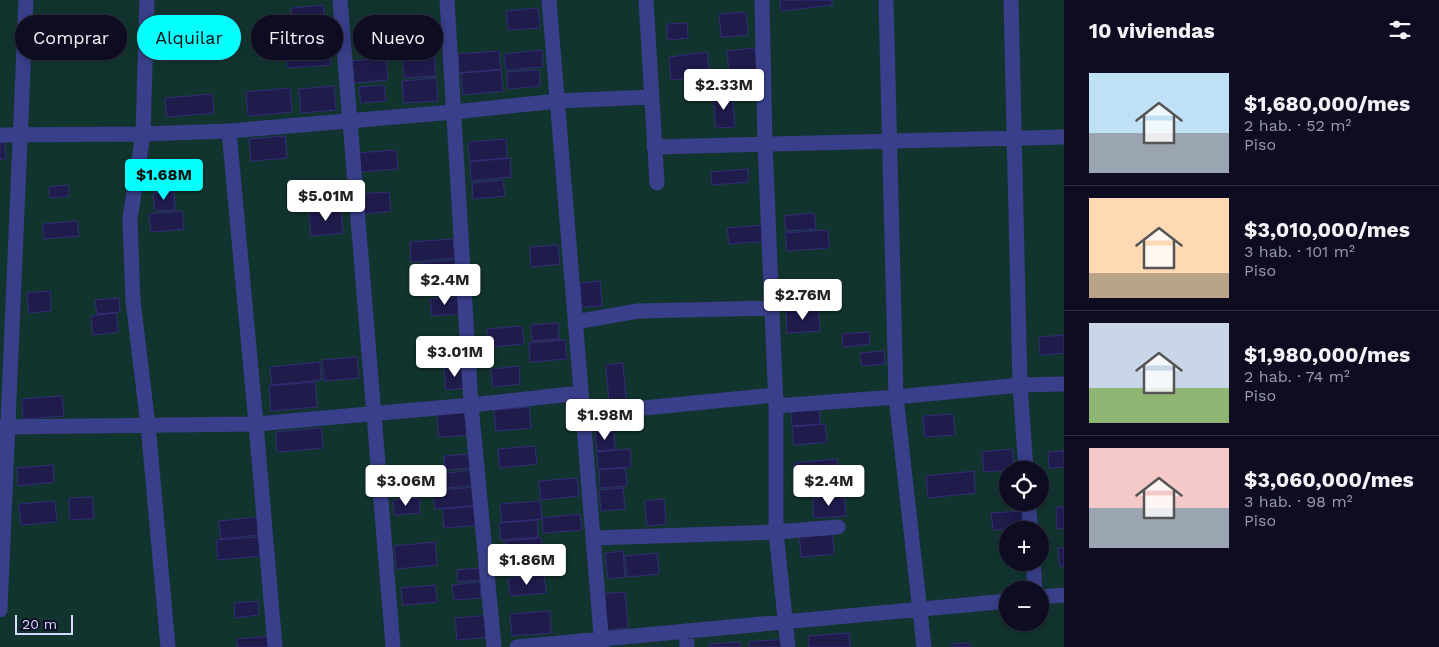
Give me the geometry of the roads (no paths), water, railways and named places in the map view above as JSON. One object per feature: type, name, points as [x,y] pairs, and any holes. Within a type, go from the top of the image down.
[{"type":"street","points":[[0,610],[4,427],[26,0]]},
{"type":"street","points":[[147,0],[143,134],[130,219],[133,301],[148,424],[168,647]]},
{"type":"street","points":[[340,0],[393,647]]},
{"type":"street","points":[[447,0],[471,405],[494,647]]},
{"type":"street","points":[[549,0],[602,643]]},
{"type":"street","points":[[646,0],[650,97],[657,184]]},
{"type":"street","points":[[762,0],[765,144],[776,401],[776,532],[788,647]]},
{"type":"street","points":[[886,0],[896,398],[924,647]]},
{"type":"street","points":[[1012,0],[1020,385],[1025,461]]},
{"type":"street","points":[[0,135],[229,131],[350,122],[557,101],[650,97]]},
{"type":"street","points":[[229,131],[275,647]]},
{"type":"street","points":[[654,147],[1064,137]]},
{"type":"street","points":[[575,322],[638,311],[772,308]]},
{"type":"street","points":[[583,414],[776,401],[896,398],[1020,385],[1064,384]]},
{"type":"street","points":[[4,427],[256,424],[471,405],[581,393]]},
{"type":"street","points":[[593,538],[776,532],[838,527]]},
{"type":"street","points":[[1049,597],[1064,595]]},
{"type":"street","points":[[516,647],[602,643],[686,631],[999,601]]},
{"type":"street","points":[[686,631],[687,647]]}]
